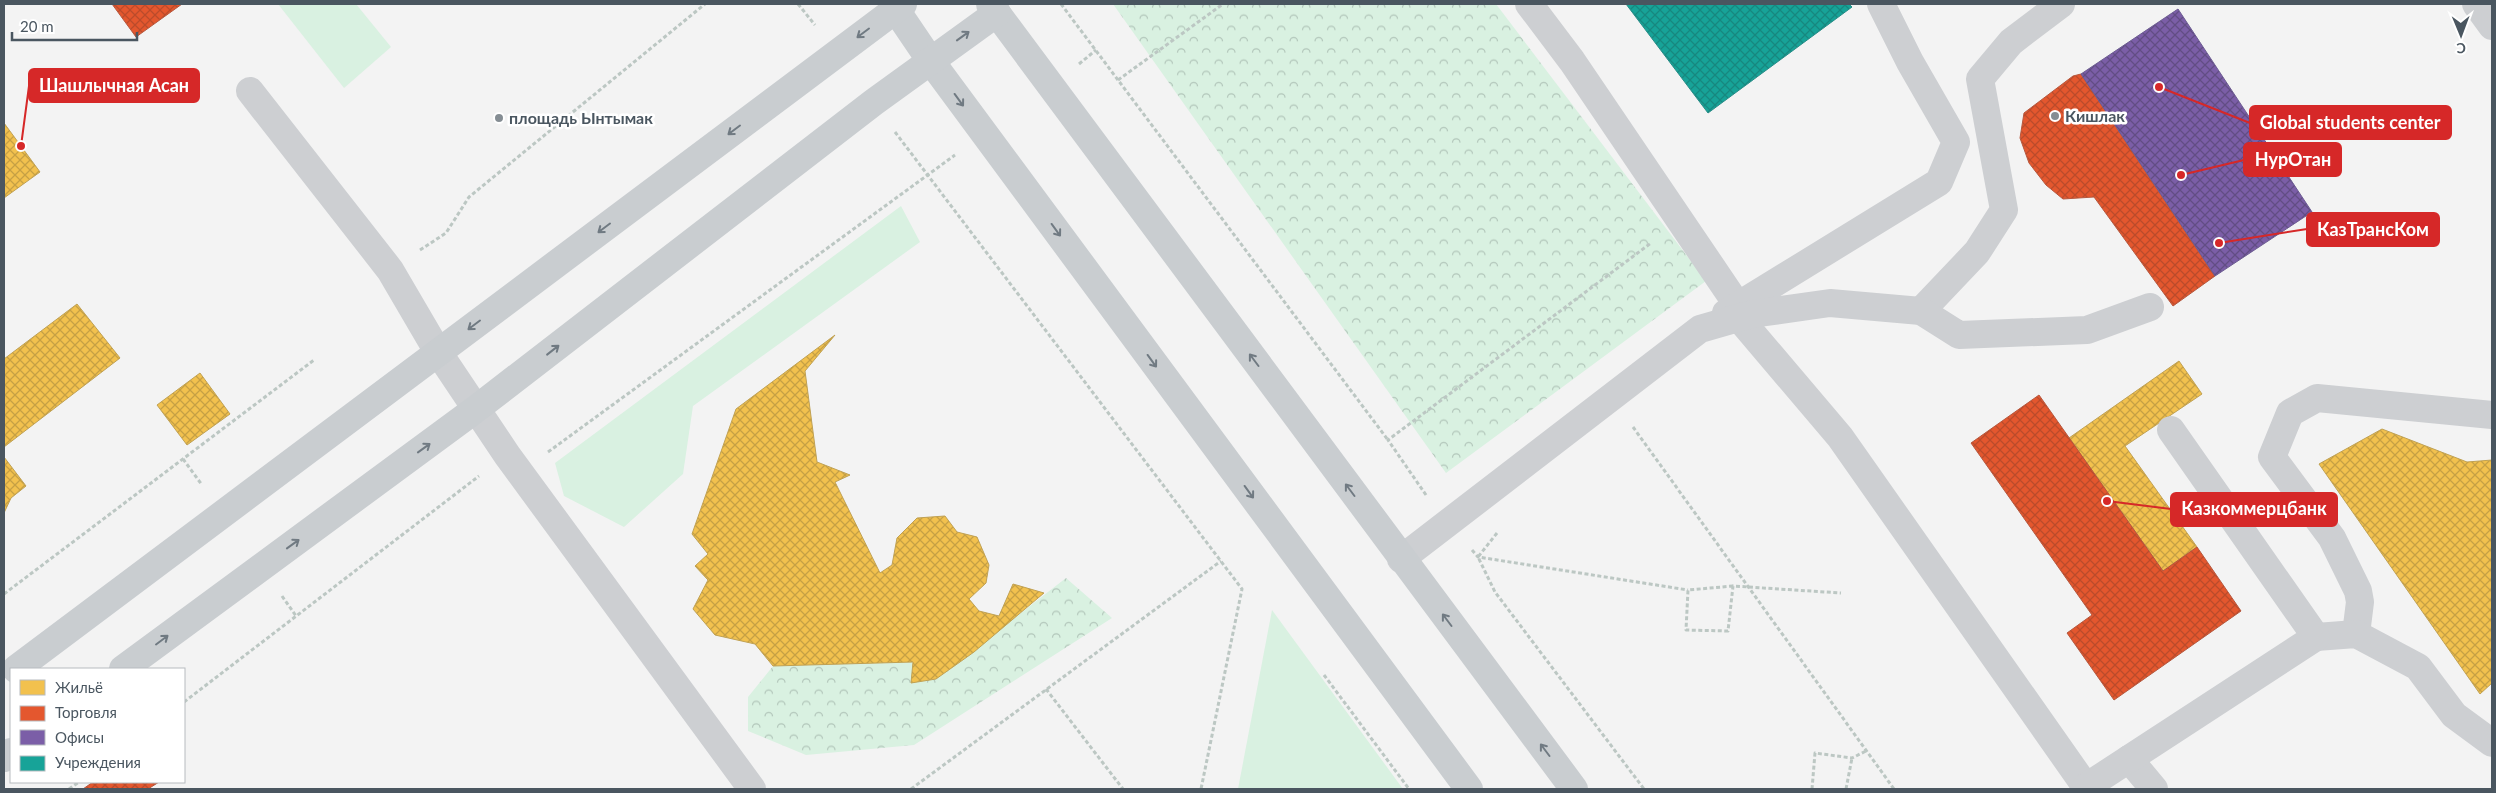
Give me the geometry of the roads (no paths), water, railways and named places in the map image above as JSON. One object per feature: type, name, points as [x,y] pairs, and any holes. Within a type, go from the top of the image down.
[{"type":"main road","points":[[17,668],[836,53],[897,5],[930,60],[1468,789]]},
{"type":"main road","points":[[124,668],[476,409],[930,60],[994,8],[1401,559],[1574,789]]},
{"type":"street","points":[[1529,4],[1572,61],[1739,312],[1840,437],[2085,788],[2316,637],[2356,634],[2418,667],[2454,715],[2492,743]]},
{"type":"street","points":[[1401,559],[1445,523],[1700,329],[1739,312],[1939,182],[1956,142],[1910,62],[1882,4]]},
{"type":"street","points":[[1921,311],[1977,252],[2004,210],[1980,80],[2011,42],[2061,4]]},
{"type":"street","points":[[2476,4],[2492,26]]},
{"type":"street","points":[[250,91],[390,270],[438,352],[507,455],[752,789]]},
{"type":"street","points":[[1739,312],[1830,303],[1921,311],[1959,335],[2087,330],[2150,307]]},
{"type":"street","points":[[2356,634],[2358,591],[2332,538],[2272,457],[2290,413],[2317,398],[2492,415]]},
{"type":"street","points":[[2170,430],[2316,637]]},
{"type":"street","points":[[2129,759],[2154,789]]},
{"type":"place","name":"Global students center","points":[[2159,87]]},
{"type":"place","name":"Кишлак","points":[[2055,116]]},
{"type":"place","name":"площадь Ынтымак","points":[[499,118]]},
{"type":"place","name":"Шашлычная Асан","points":[[21,146]]},
{"type":"place","name":"НурОтан","points":[[2181,175]]},
{"type":"place","name":"КазТрансКом","points":[[2219,243]]},
{"type":"place","name":"Казкоммерцбанк","points":[[2107,501]]}]
